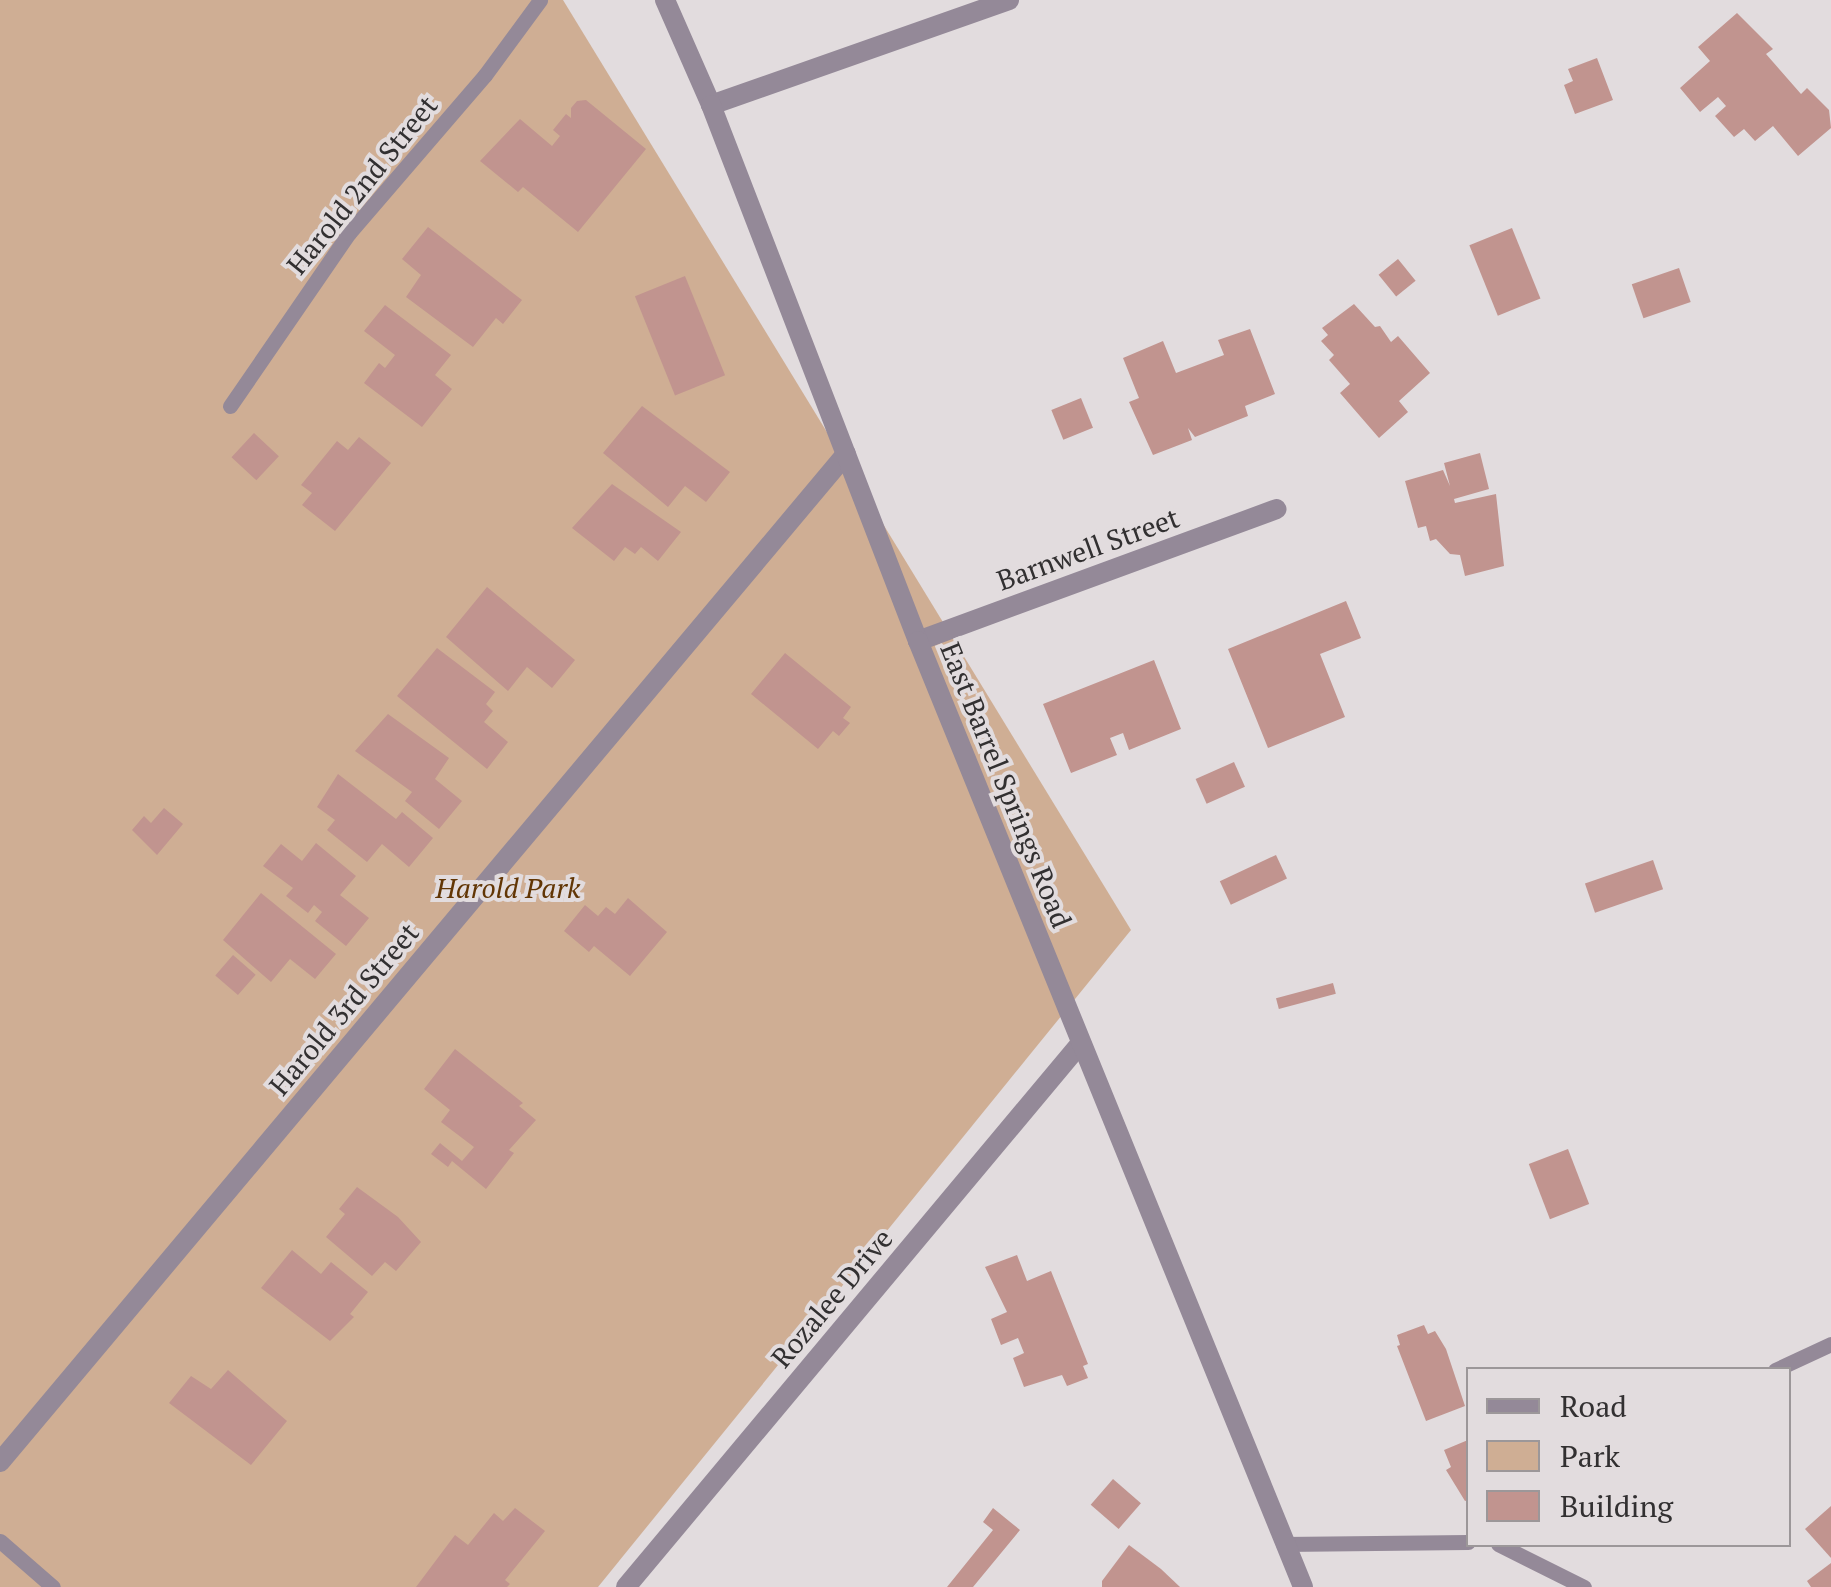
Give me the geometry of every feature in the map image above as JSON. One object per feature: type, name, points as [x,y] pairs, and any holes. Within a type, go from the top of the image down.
[{"type":"street","name":"East Barrel Springs Road","points":[[665,0],[711,105],[918,642],[1303,1587]]},
{"type":"street","points":[[711,105],[1009,0]]},
{"type":"street","name":"Harold 3rd Street","points":[[0,1462],[846,454]]},
{"type":"street","name":"Barnwell Street","points":[[918,642],[1276,509]]},
{"type":"street","name":"Rozalee Drive","points":[[626,1587],[1080,1044]]},
{"type":"lane","name":"Harold 2nd Street","points":[[230,406],[349,233],[485,76],[540,0]]},
{"type":"lane","points":[[1782,1367],[1831,1345]]},
{"type":"lane","points":[[0,1541],[53,1587]]},
{"type":"lane","points":[[1283,1544],[1466,1542]]},
{"type":"lane","points":[[1504,1547],[1584,1587]]},
{"type":"green space","name":"Harold Park","points":[[0,0],[563,0],[1131,930],[598,1587],[0,1587]]},
{"type":"building","points":[[1737,13],[1773,49],[1766,54],[1801,94],[1807,88],[1829,110],[1831,128],[1798,156],[1773,126],[1755,141],[1744,129],[1734,137],[1715,116],[1726,106],[1718,97],[1700,112],[1680,88],[1710,61],[1698,47]]},
{"type":"building","points":[[1597,58],[1613,100],[1575,114],[1564,85],[1573,81],[1568,69]]},
{"type":"building","points":[[586,100],[646,149],[578,232],[523,187],[518,192],[480,161],[520,119],[552,146],[560,136],[553,130],[566,114],[571,118],[571,108],[577,101]]},
{"type":"building","points":[[428,227],[522,300],[503,324],[496,318],[473,347],[406,297],[421,275],[402,259]]},
{"type":"building","points":[[1512,228],[1540,298],[1498,316],[1469,245]]},
{"type":"building","points":[[1398,259],[1416,281],[1396,296],[1379,275]]},
{"type":"building","points":[[1679,268],[1691,302],[1643,318],[1632,284]]},
{"type":"building","points":[[685,276],[725,375],[675,395],[635,296]]},
{"type":"building","points":[[1354,304],[1375,327],[1380,326],[1391,342],[1398,336],[1430,373],[1399,401],[1408,412],[1379,438],[1340,393],[1350,384],[1329,360],[1334,355],[1321,341],[1328,335],[1322,328]]},
{"type":"building","points":[[385,305],[451,355],[435,375],[452,389],[422,427],[364,383],[379,363],[385,368],[395,355],[364,331]]},
{"type":"building","points":[[1250,329],[1275,394],[1245,406],[1248,416],[1195,437],[1188,428],[1192,440],[1153,455],[1129,402],[1139,398],[1123,358],[1163,341],[1176,373],[1224,355],[1218,340]]},
{"type":"building","points":[[1081,398],[1093,428],[1063,440],[1051,410]]},
{"type":"building","points":[[642,406],[730,472],[706,502],[685,486],[668,507],[603,453]]},
{"type":"building","points":[[254,433],[279,456],[256,480],[231,457]]},
{"type":"building","points":[[359,437],[391,463],[335,531],[302,505],[312,493],[301,485],[337,441],[348,450]]},
{"type":"building","points":[[1480,453],[1489,489],[1454,499],[1455,503],[1496,494],[1504,566],[1465,576],[1460,555],[1450,554],[1436,539],[1430,541],[1426,526],[1418,528],[1405,481],[1443,470],[1450,486],[1444,463]]},
{"type":"building","points":[[612,484],[681,532],[658,561],[641,547],[635,554],[625,547],[614,561],[572,528]]},
{"type":"building","points":[[487,587],[575,660],[552,688],[527,667],[508,691],[446,637]]},
{"type":"building","points":[[1346,601],[1361,638],[1320,654],[1345,717],[1268,748],[1228,649]]},
{"type":"building","points":[[437,648],[495,692],[486,704],[493,711],[484,722],[508,742],[487,769],[397,696]]},
{"type":"building","points":[[785,653],[851,707],[843,718],[850,723],[839,736],[833,731],[818,749],[751,694]]},
{"type":"building","points":[[1154,660],[1181,729],[1129,750],[1123,733],[1110,738],[1117,755],[1071,773],[1043,704]]},
{"type":"building","points":[[388,714],[449,758],[435,779],[462,801],[439,829],[405,801],[412,792],[355,751]]},
{"type":"building","points":[[1234,762],[1245,787],[1207,804],[1196,779]]},
{"type":"building","points":[[338,774],[396,819],[402,812],[433,838],[409,867],[382,844],[367,862],[327,830],[335,820],[317,807]]},
{"type":"building","points":[[164,808],[183,824],[157,855],[132,830],[144,816],[151,823]]},
{"type":"building","points":[[316,843],[356,876],[340,895],[369,918],[346,946],[315,921],[322,912],[314,905],[308,913],[286,896],[293,888],[263,866],[281,844],[302,861]]},
{"type":"building","points":[[1276,855],[1287,879],[1231,905],[1220,881]]},
{"type":"building","points":[[1653,860],[1663,889],[1595,913],[1585,883]]},
{"type":"building","points":[[261,893],[336,954],[315,979],[290,959],[271,982],[223,940]]},
{"type":"building","points":[[628,898],[667,932],[630,976],[594,946],[589,952],[564,931],[585,905],[598,916],[606,907],[615,914]]},
{"type":"building","points":[[233,955],[256,975],[238,995],[215,975]]},
{"type":"building","points":[[1333,983],[1336,994],[1279,1009],[1276,998]]},
{"type":"building","points":[[455,1049],[523,1103],[519,1106],[536,1120],[509,1150],[514,1153],[486,1189],[452,1161],[448,1167],[431,1154],[440,1143],[462,1161],[474,1147],[441,1122],[450,1110],[424,1089]]},
{"type":"building","points":[[1568,1149],[1589,1204],[1550,1219],[1529,1164]]},
{"type":"building","points":[[357,1187],[398,1217],[421,1242],[396,1271],[385,1262],[372,1276],[326,1237],[345,1214],[339,1209]]},
{"type":"building","points":[[292,1250],[321,1274],[331,1262],[368,1292],[350,1314],[354,1317],[330,1341],[261,1288]]},
{"type":"building","points":[[1017,1255],[1027,1281],[1051,1271],[1088,1364],[1083,1366],[1088,1378],[1067,1386],[1062,1375],[1024,1387],[1013,1358],[1024,1353],[1018,1338],[1001,1345],[991,1319],[1007,1312],[985,1267]]},
{"type":"building","points":[[1424,1325],[1428,1334],[1435,1331],[1446,1349],[1465,1406],[1426,1421],[1397,1346],[1397,1335]]},
{"type":"building","points":[[228,1370],[287,1421],[251,1465],[169,1403],[191,1376],[211,1389]]},
{"type":"building","points":[[1466,1441],[1466,1501],[1446,1470],[1451,1467],[1444,1450]]},
{"type":"building","points":[[1113,1479],[1141,1503],[1119,1529],[1091,1505]]},
{"type":"building","points":[[1831,1506],[1831,1558],[1805,1529]]},
{"type":"building","points":[[515,1508],[545,1531],[505,1580],[510,1584],[507,1587],[416,1587],[455,1535],[468,1545],[494,1513],[503,1521]]},
{"type":"building","points":[[993,1508],[1020,1530],[973,1587],[947,1587],[993,1530],[983,1522]]},
{"type":"building","points":[[1129,1545],[1180,1587],[1102,1587],[1102,1581]]},
{"type":"building","points":[[1831,1563],[1831,1587],[1811,1587],[1807,1581]]}]
